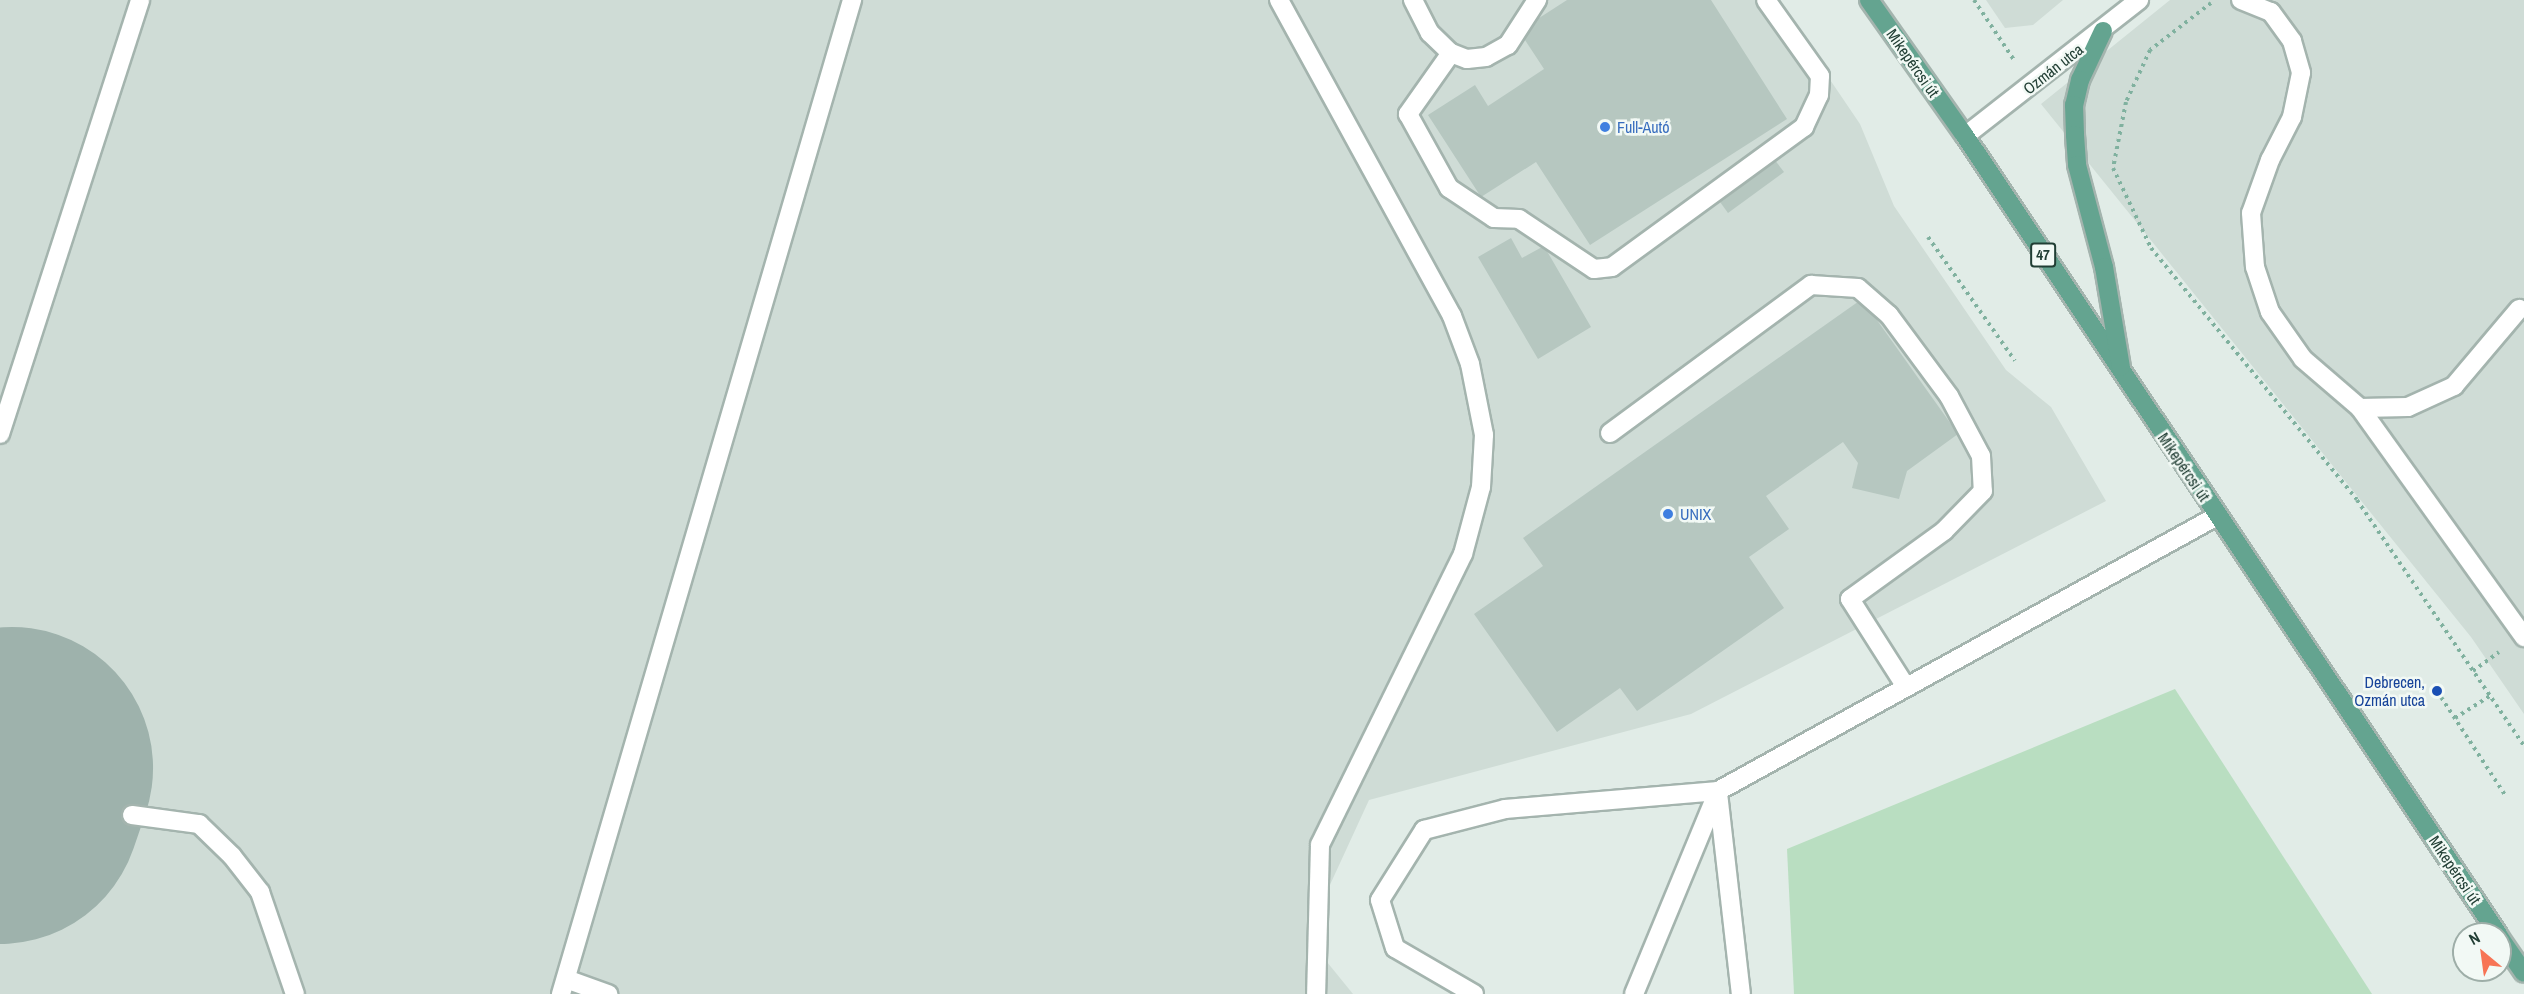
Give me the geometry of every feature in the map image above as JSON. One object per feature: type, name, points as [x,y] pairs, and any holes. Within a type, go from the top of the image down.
[{"type":"main road","name":"Mikepércsi út","points":[[1869,0],[1965,136],[2490,922]]},
{"type":"main road","points":[[2103,31],[2080,80],[2074,105],[2074,135],[2077,165],[2104,267],[2122,374]]},
{"type":"main road","name":"Mikepércsi út","points":[[2512,955],[2524,973]]},
{"type":"street","points":[[0,434],[140,0]]},
{"type":"street","points":[[608,994],[563,987],[852,0]]},
{"type":"street","points":[[1279,0],[1452,316],[1470,364],[1484,435],[1481,487],[1463,554],[1320,845],[1316,994]]},
{"type":"street","points":[[1413,0],[1430,33],[1451,52],[1467,59],[1486,57],[1508,45],[1537,0]]},
{"type":"street","points":[[1451,52],[1408,114],[1449,188],[1494,218],[1519,219],[1594,269],[1612,267],[1804,127],[1819,95],[1820,76],[1766,0]]},
{"type":"street","name":"Ozmán utca","points":[[1965,136],[2103,31],[2139,0]]},
{"type":"street","points":[[2241,0],[2271,12],[2292,41],[2301,73],[2292,117],[2270,160],[2251,213],[2255,267],[2270,312],[2302,359],[2360,408],[2524,637]]},
{"type":"street","points":[[1610,433],[1811,285],[1858,288],[1889,315],[1949,396],[1982,456],[1983,491],[1944,531],[1850,599],[1906,687]]},
{"type":"street","points":[[2360,408],[2408,407],[2454,386],[2519,309]]},
{"type":"street","points":[[1474,994],[1395,948],[1380,900],[1424,830],[1505,809],[1718,791],[2217,516]]},
{"type":"street","points":[[1634,994],[1718,791]]},
{"type":"street","points":[[1718,791],[1741,994]]},
{"type":"street","points":[[132,815],[199,824],[232,856],[260,892],[295,994]]},
{"type":"path","points":[[2215,0],[2150,50],[2126,102],[2116,143],[2113,168],[2151,248],[2357,500],[2524,747]]},
{"type":"path","points":[[1928,237],[2015,361]]},
{"type":"path","points":[[2437,691],[2505,795]]},
{"type":"path","points":[[2455,718],[2490,696]]},
{"type":"shaded area","points":[[0,0],[1776,0],[1860,124],[1894,206],[2006,370],[2051,407],[2106,501],[1691,714],[1369,800],[1329,887],[1327,962],[1353,994],[0,994]]},
{"type":"shaded area","points":[[1986,0],[2063,0],[2033,25],[2005,28]]},
{"type":"shaded area","points":[[2170,0],[2524,0],[2524,714],[2471,637],[2041,104]]},
{"type":"green space","points":[[2175,689],[2372,994],[1794,994],[1787,849]]},
{"type":"building","name":"Full-Autó","points":[[1567,0],[1711,0],[1787,119],[1590,245],[1536,162],[1481,197],[1428,115],[1475,85],[1488,106],[1544,69],[1519,31]]},
{"type":"building","points":[[1771,155],[1784,172],[1728,213],[1715,195]]},
{"type":"building","points":[[1511,238],[1522,258],[1544,246],[1591,327],[1538,359],[1478,257]]},
{"type":"building","name":"UNIX","points":[[1862,299],[1958,434],[1907,471],[1899,499],[1852,488],[1858,463],[1843,442],[1766,496],[1789,529],[1749,557],[1784,608],[1637,711],[1620,688],[1557,732],[1474,614],[1543,566],[1523,538]]},
{"type":"runway","points":[[0,803],[12,768]]},
{"type":"place","name":"Full-Autó","points":[[1605,127]]},
{"type":"place","name":"UNIX","points":[[1668,514]]},
{"type":"place","name":"Debrecen, Ozmán utca","points":[[2437,691]]}]
